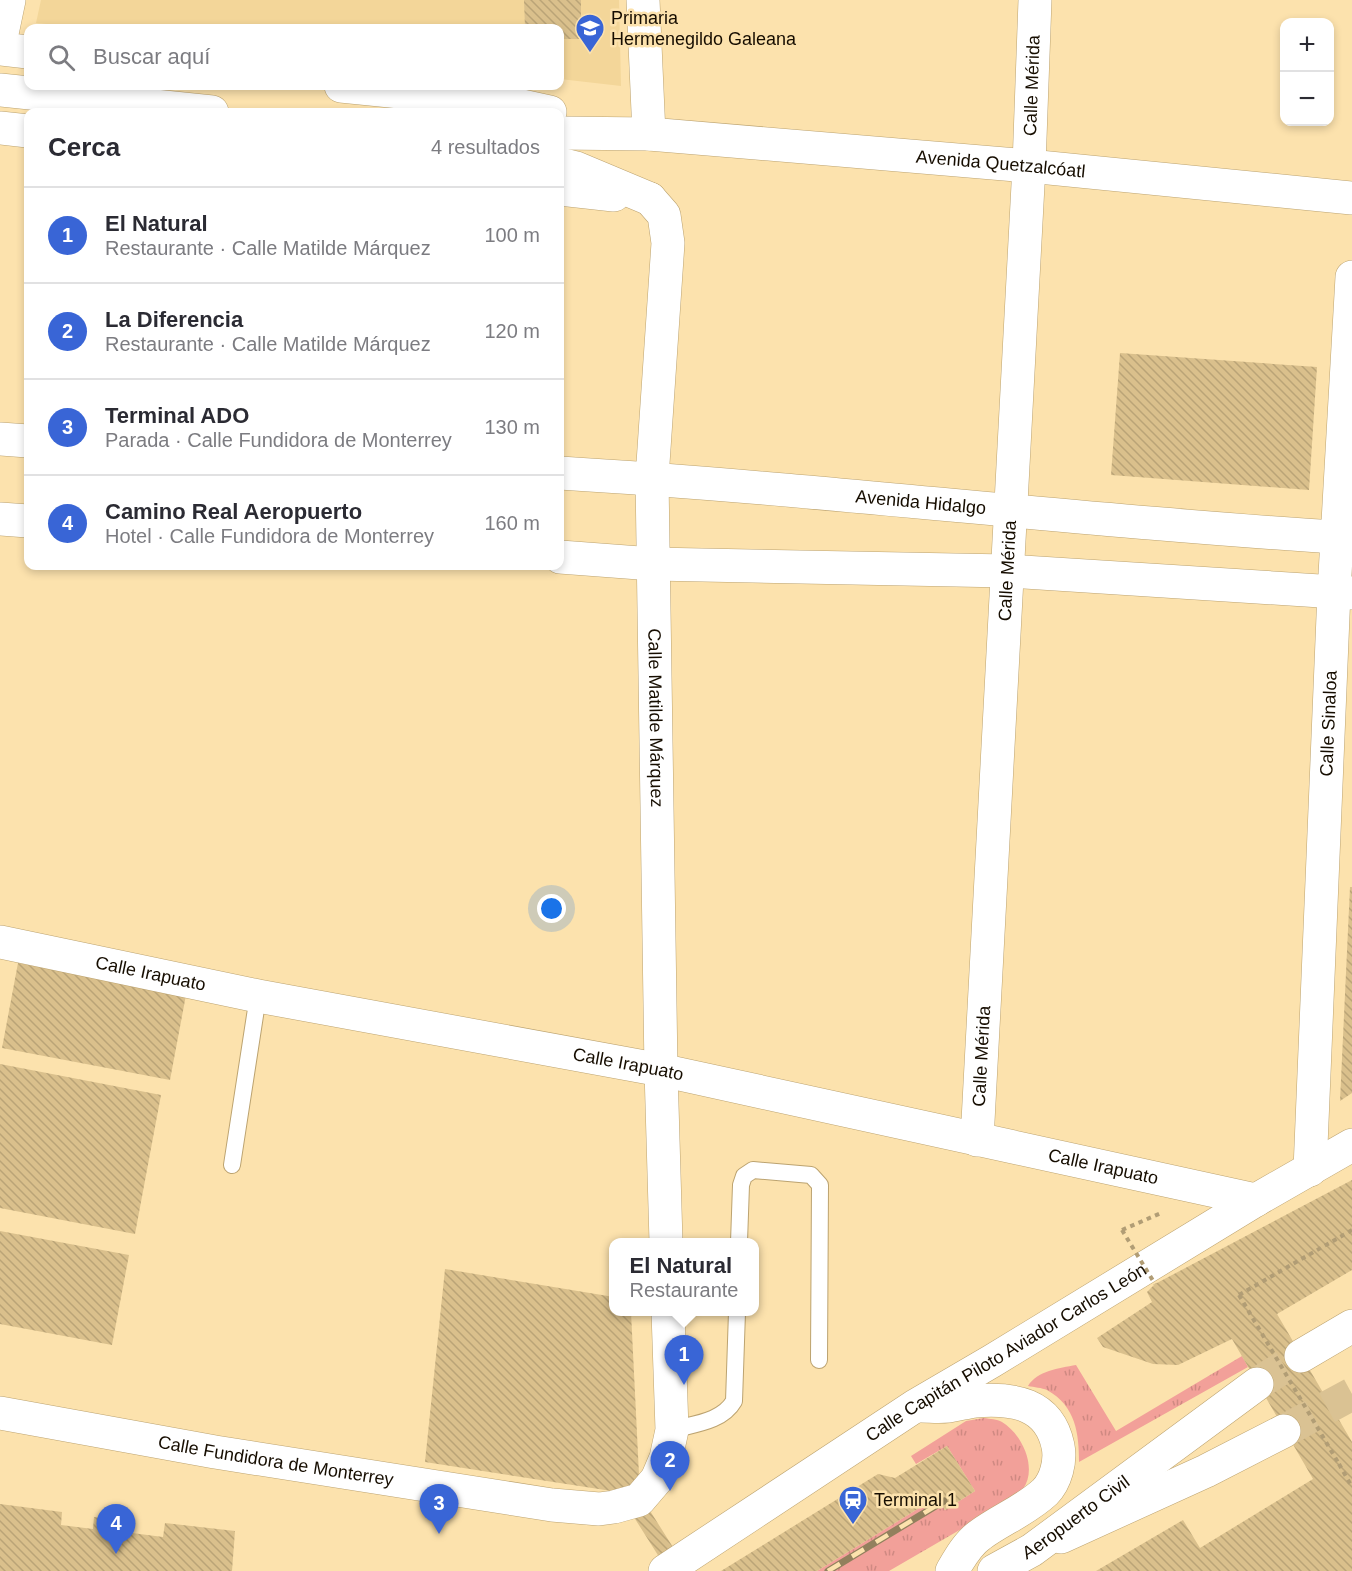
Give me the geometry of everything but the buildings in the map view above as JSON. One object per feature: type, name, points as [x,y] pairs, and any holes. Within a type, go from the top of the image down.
[{"type":"street","points":[[0,43],[9,0]]},
{"type":"street","points":[[643,0],[649,135]]},
{"type":"street","name":"Calle Mérida","points":[[977,1140],[1029,166],[1035,0]]},
{"type":"street","points":[[0,49],[24,52]]},
{"type":"street","points":[[0,90],[173,108]]},
{"type":"street","points":[[378,90],[530,108]]},
{"type":"street","points":[[564,116],[649,135]]},
{"type":"street","points":[[0,128],[24,131]]},
{"type":"street","points":[[564,133],[649,135]]},
{"type":"street","name":"Avenida Quetzalcóatl","points":[[649,135],[1029,166],[1352,198]]},
{"type":"street","points":[[564,165],[650,199]]},
{"type":"street","points":[[564,189],[650,199]]},
{"type":"street","name":"Calle Matilde Márquez","points":[[650,199],[664,215],[668,243],[652,478],[661,1070],[666,1238]]},
{"type":"street","name":"Calle Sinaloa","points":[[1310,1170],[1343,593],[1352,277]]},
{"type":"street","points":[[0,439],[24,441]]},
{"type":"street","name":"Avenida Hidalgo","points":[[564,473],[652,478],[1009,511],[1345,537]]},
{"type":"street","points":[[0,519],[24,520]]},
{"type":"street","points":[[564,557],[653,564],[1007,571],[1343,593]]},
{"type":"street","name":"Calle Irapuato","points":[[0,942],[258,996],[661,1070],[1256,1200]]},
{"type":"street","name":"Calle Capitán Piloto Aviador Carlos León","points":[[665,1571],[915,1406],[993,1361],[1256,1200],[1352,1145]]},
{"type":"street","points":[[668,1316],[670,1436]]},
{"type":"street","points":[[1301,1356],[1352,1326]]},
{"type":"street","name":"Aeropuerto Civil","points":[[1032,1550],[1257,1384]]},
{"type":"street","points":[[915,1406],[949,1406],[974,1401],[1014,1401],[1028,1406],[1050,1424],[1059,1450],[1058,1465],[1047,1490],[1036,1500],[978,1536],[952,1571]]},
{"type":"street","name":"Calle Fundidora de Monterrey","points":[[0,1413],[215,1452],[552,1505],[599,1509],[639,1500],[657,1479],[666,1458],[670,1436]]},
{"type":"street","name":"Aeropuerto Civil","points":[[1032,1550],[1206,1471],[1284,1431]]},
{"type":"street","points":[[993,1571],[1032,1550]]},
{"type":"lane","points":[[232,1165],[258,996]]},
{"type":"lane","points":[[739,1238],[741,1185],[744,1176],[753,1170],[811,1175],[820,1185],[819,1360]]},
{"type":"lane","points":[[670,1436],[719,1417],[729,1410],[734,1401],[737,1316]]},
{"type":"path","points":[[1155,1284],[1122,1230],[1165,1211],[1161,1205]]},
{"type":"path","points":[[1352,1230],[1239,1295],[1352,1487]]},
{"type":"shaded area","name":"Primaria Hermenegildo Galeana","points":[[41,0],[619,0],[621,86],[564,79],[564,24],[36,23]]},
{"type":"green space","points":[[1242,1356],[1248,1367],[1079,1462],[1077,1431],[1070,1412],[1057,1397],[1047,1390],[1028,1386],[1043,1374],[1076,1365],[1116,1431]]},
{"type":"green space","points":[[984,1418],[1000,1421],[1009,1427],[1026,1452],[1029,1471],[1027,1481],[1013,1499],[889,1571],[817,1571],[937,1497],[945,1510],[975,1491],[947,1446],[916,1464],[911,1456],[966,1421]]},
{"type":"tunnel","points":[[1257,1384],[1301,1356]]},
{"type":"tunnel","points":[[1284,1431],[1352,1394]]},
{"type":"railway","points":[[828,1571],[944,1501]]},
{"type":"place","name":"Primaria Hermenegildo Galeana","points":[[590,54]]},
{"type":"place","name":"El Natural","points":[[684,1385]]},
{"type":"place","name":"La Diferencia","points":[[670,1491]]},
{"type":"place","name":"Terminal 1","points":[[853,1526]]},
{"type":"place","name":"Terminal ADO","points":[[439,1534]]},
{"type":"place","name":"Camino Real Aeropuerto","points":[[116,1554]]}]
